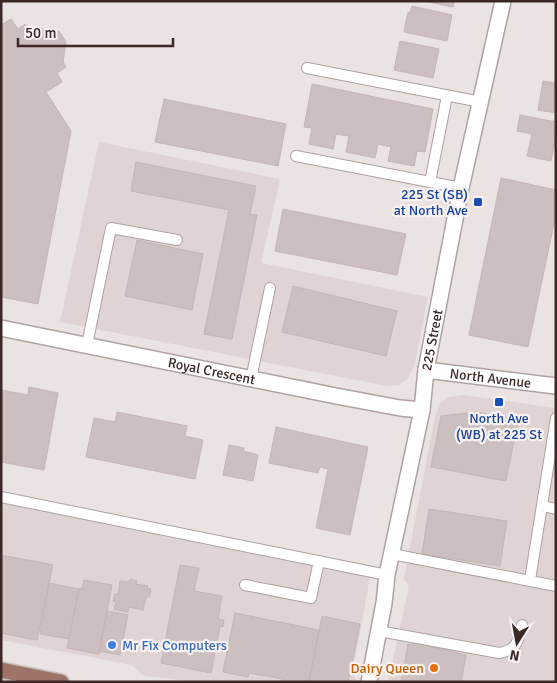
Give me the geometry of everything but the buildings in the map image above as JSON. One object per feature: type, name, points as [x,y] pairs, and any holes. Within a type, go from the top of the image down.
[{"type":"main road","points":[[1,670],[61,682]]},
{"type":"street","name":"225 Street","points":[[369,682],[384,603],[387,574],[422,410],[426,370],[461,188],[503,1]]},
{"type":"street","name":"Royal Crescent","points":[[1,328],[251,379],[400,408],[422,410]]},
{"type":"street","name":"North Avenue","points":[[426,370],[556,386]]},
{"type":"lane","points":[[307,68],[481,102]]},
{"type":"lane","points":[[430,182],[447,96]]},
{"type":"lane","points":[[296,156],[461,188]]},
{"type":"lane","points":[[87,346],[111,228],[177,240]]},
{"type":"lane","points":[[251,379],[270,288]]},
{"type":"lane","points":[[530,580],[556,418]]},
{"type":"lane","points":[[1,497],[387,574]]},
{"type":"lane","points":[[542,506],[556,509]]},
{"type":"lane","points":[[392,554],[556,586]]},
{"type":"lane","points":[[245,584],[311,598],[319,561]]},
{"type":"lane","points":[[378,632],[499,654],[507,652],[518,642],[522,625]]},
{"type":"shaded area","points":[[99,142],[280,179],[261,263],[428,297],[415,363],[408,378],[399,385],[387,386],[60,322]]},
{"type":"shaded area","points":[[463,395],[556,408],[556,682],[387,682],[409,586],[404,579],[435,416],[440,404],[449,397]]},
{"type":"shaded area","points":[[1,496],[371,571],[353,672],[357,682],[199,682],[145,676],[132,665],[1,640]]},
{"type":"place","name":"225 St (SB) at North Ave","points":[[478,202]]},
{"type":"place","name":"North Ave (WB) at 225 St","points":[[499,402]]},
{"type":"place","name":"Mr Fix Computers","points":[[112,645]]},
{"type":"place","name":"Dairy Queen","points":[[434,668]]}]
